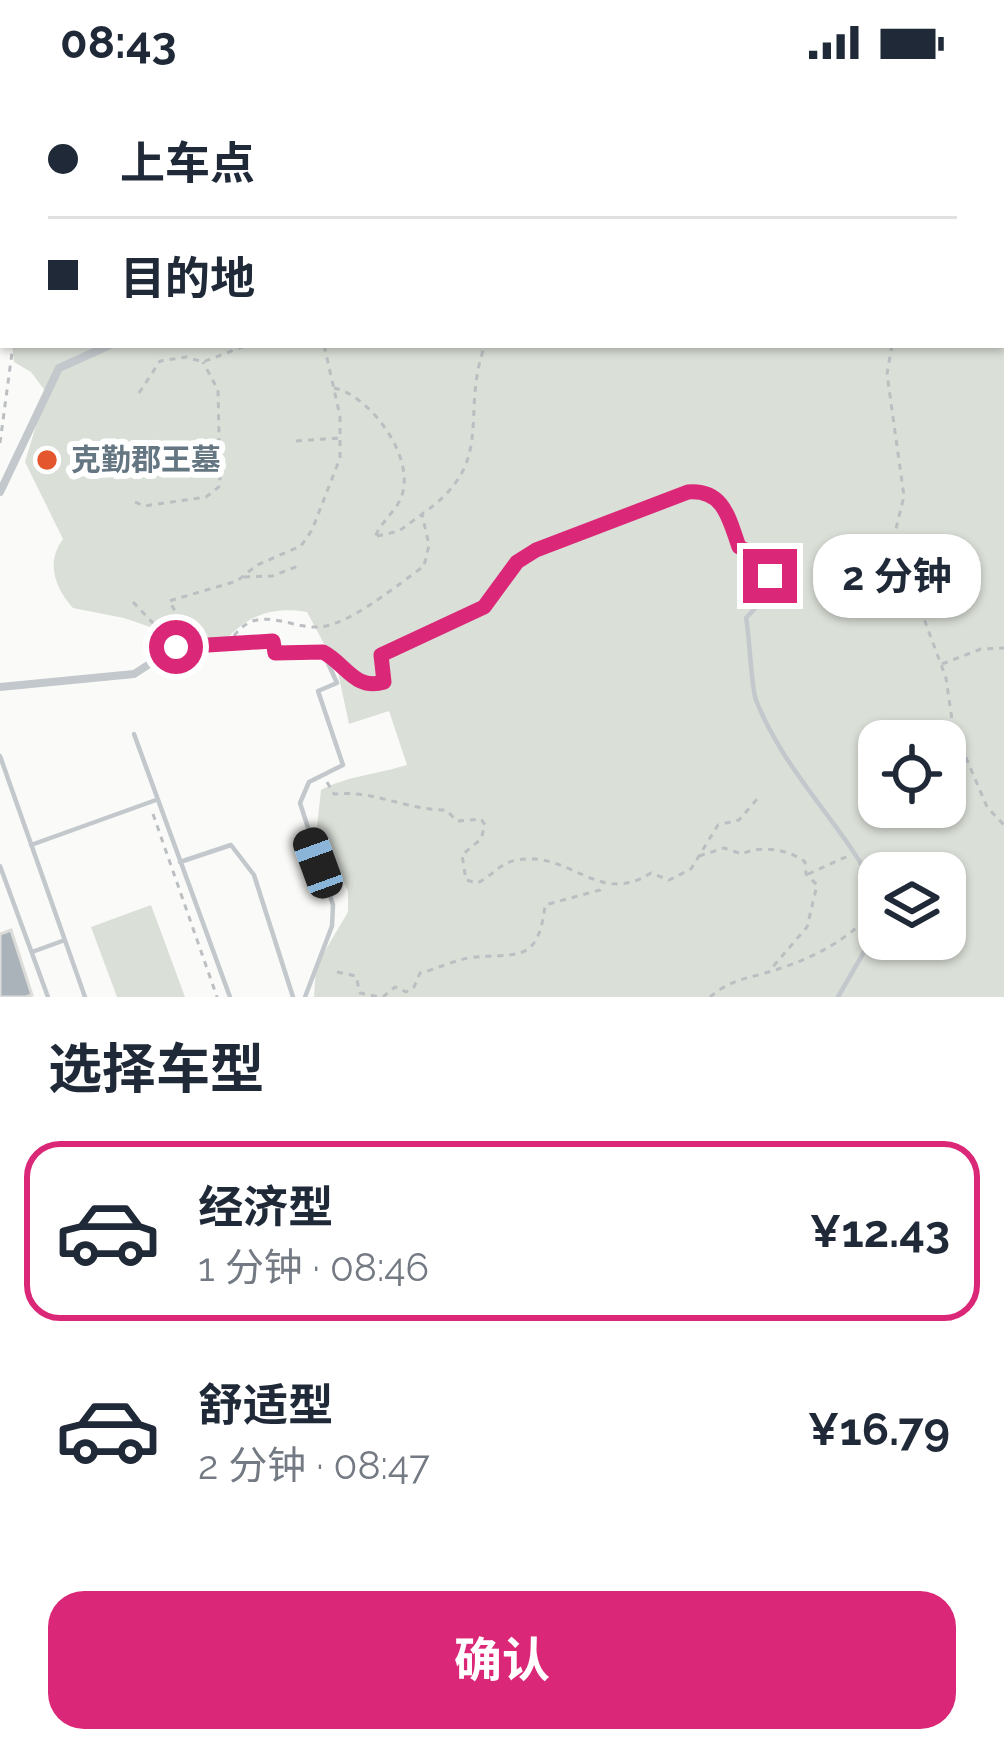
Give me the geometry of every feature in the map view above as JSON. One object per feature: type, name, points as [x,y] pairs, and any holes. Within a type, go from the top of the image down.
[{"type":"street","points":[[0,493],[59,368],[103,348]]},
{"type":"street","points":[[0,687],[134,674],[176,647],[273,641],[275,653]]},
{"type":"lane","points":[[275,653],[323,652],[359,682],[384,682],[381,655],[484,607],[517,562],[536,550],[704,490],[726,510],[739,547],[763,558],[770,576],[760,602],[746,618],[754,659],[753,694],[794,775],[857,851]]},
{"type":"lane","points":[[305,997],[332,926],[333,905],[300,803],[309,782],[344,765],[317,691],[337,683],[323,652]]},
{"type":"lane","points":[[134,734],[230,997]]},
{"type":"lane","points":[[0,756],[85,997]]},
{"type":"lane","points":[[31,845],[158,799]]},
{"type":"lane","points":[[181,862],[231,845],[254,875],[292,997]]},
{"type":"lane","points":[[0,866],[48,997]]},
{"type":"lane","points":[[0,907],[14,902]]},
{"type":"lane","points":[[32,952],[65,940]]},
{"type":"lane","points":[[838,997],[859,960]]},
{"type":"path","points":[[0,442],[13,348]]},
{"type":"path","points":[[139,393],[160,361],[186,357],[203,362],[240,348]]},
{"type":"path","points":[[164,635],[182,622],[169,601],[217,590],[257,565],[302,546],[340,458],[334,388],[324,348]]},
{"type":"path","points":[[334,388],[353,392],[366,402],[402,464],[403,494],[375,537],[399,531],[446,496],[463,475],[474,441],[474,391],[484,348]]},
{"type":"path","points":[[891,348],[887,374],[904,496],[889,557],[923,616],[941,665],[953,727],[987,807],[1004,825]]},
{"type":"path","points":[[136,502],[144,506],[206,497],[220,485],[218,390],[203,362]]},
{"type":"path","points":[[296,441],[340,438]]},
{"type":"path","points":[[232,644],[236,631],[267,617],[297,627],[319,627],[337,625],[356,613],[424,566],[429,545],[422,514]]},
{"type":"path","points":[[242,577],[272,576],[302,565]]},
{"type":"path","points":[[133,602],[176,647]]},
{"type":"path","points":[[941,665],[980,649],[1004,648]]},
{"type":"path","points":[[326,774],[330,793],[359,791],[412,810],[446,810],[457,821],[481,819],[485,825],[481,839],[462,855],[466,880],[477,883],[501,864],[522,859],[544,860],[603,883],[635,884],[651,872],[669,880],[691,869],[718,825],[739,820],[758,798]]},
{"type":"path","points":[[153,814],[217,997]]},
{"type":"path","points":[[698,856],[724,848],[742,854],[756,847],[797,855],[805,862],[806,874],[817,884],[807,927],[771,969]]},
{"type":"path","points":[[806,874],[857,851]]},
{"type":"path","points":[[337,972],[356,976],[360,993],[382,997],[395,987],[406,992],[414,987],[420,973],[469,958],[520,954],[540,936],[545,905],[600,890],[603,883]]},
{"type":"path","points":[[710,997],[740,976],[771,969],[858,930]]},
{"type":"shaded area","points":[[12,348],[1004,348],[1004,997],[314,997],[316,966],[348,912],[348,891],[317,827],[321,790],[407,765],[389,711],[349,724],[337,668],[307,612],[260,615],[240,626],[223,644],[200,644],[124,618],[73,608],[54,574],[63,539],[25,462],[46,392],[31,372],[14,362]]},
{"type":"shaded area","points":[[151,905],[185,997],[117,997],[91,927]]},
{"type":"building","points":[[11,930],[32,995],[26,997],[0,997],[0,934]]},
{"type":"place","name":"克勤郡王墓","points":[[47,460]]},
{"type":"route","points":[[176,647],[273,641],[275,653],[323,652],[359,682],[374,685],[384,682],[381,655],[484,607],[517,562],[536,550],[704,490],[726,510],[739,547],[763,558],[770,576]]}]
